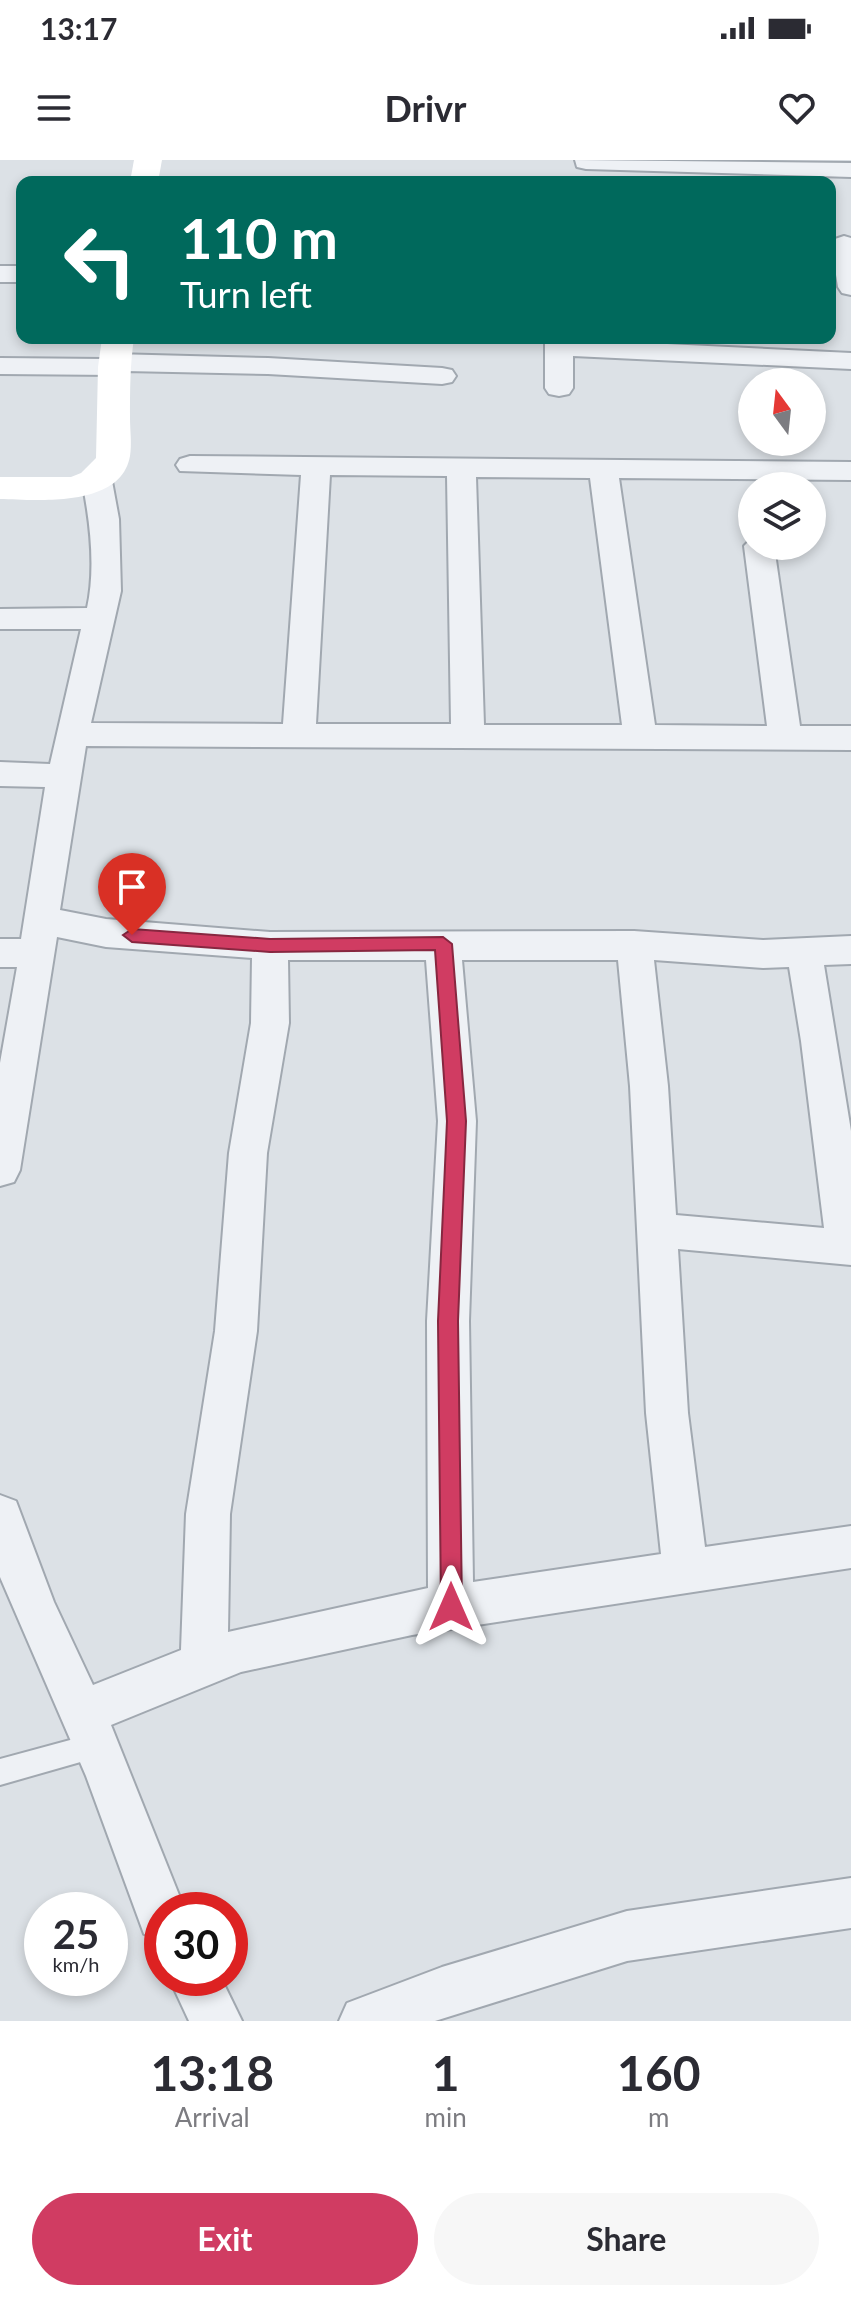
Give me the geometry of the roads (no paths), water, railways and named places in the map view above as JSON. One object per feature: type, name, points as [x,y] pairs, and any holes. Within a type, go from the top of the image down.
[{"type":"street","points":[[585,168],[851,170]]},
{"type":"street","points":[[842,243],[851,287]]},
{"type":"street","points":[[559,344],[559,388]]},
{"type":"street","points":[[590,344],[851,361]]},
{"type":"street","points":[[0,488],[66,489],[97,481],[113,458],[115,356]]},
{"type":"street","points":[[0,366],[115,356],[442,376]]},
{"type":"street","points":[[190,465],[603,469],[738,481]]},
{"type":"street","points":[[299,735],[316,467]]},
{"type":"street","points":[[461,469],[468,735]]},
{"type":"street","points":[[603,469],[640,736]]},
{"type":"street","points":[[826,474],[851,471]]},
{"type":"street","points":[[0,1165],[64,776],[106,591],[104,519],[97,481]]},
{"type":"street","points":[[761,560],[785,737]]},
{"type":"street","points":[[0,619],[99,618]]},
{"type":"street","points":[[72,734],[851,738]]},
{"type":"street","points":[[0,774],[64,776]]},
{"type":"street","points":[[0,953],[39,937],[106,933],[270,946],[634,945],[763,954],[851,950]]},
{"type":"street","points":[[443,944],[457,1121],[448,1321],[451,1607]]},
{"type":"street","points":[[634,945],[649,1086],[667,1413],[686,1573]]},
{"type":"street","points":[[204,1664],[208,1514],[236,1331],[248,1153],[270,1023],[270,946]]},
{"type":"street","points":[[658,1230],[849,1248],[820,1041],[804,952]]},
{"type":"street","points":[[0,1516],[34,1608],[89,1730],[153,1892]]},
{"type":"street","points":[[89,1730],[204,1664],[241,1649],[451,1607],[851,1547]]},
{"type":"street","points":[[365,2021],[442,1993],[627,1936],[851,1903]]},
{"type":"street","points":[[203,1996],[216,2021]]},
{"type":"lane","points":[[0,1772],[89,1730]]}]
